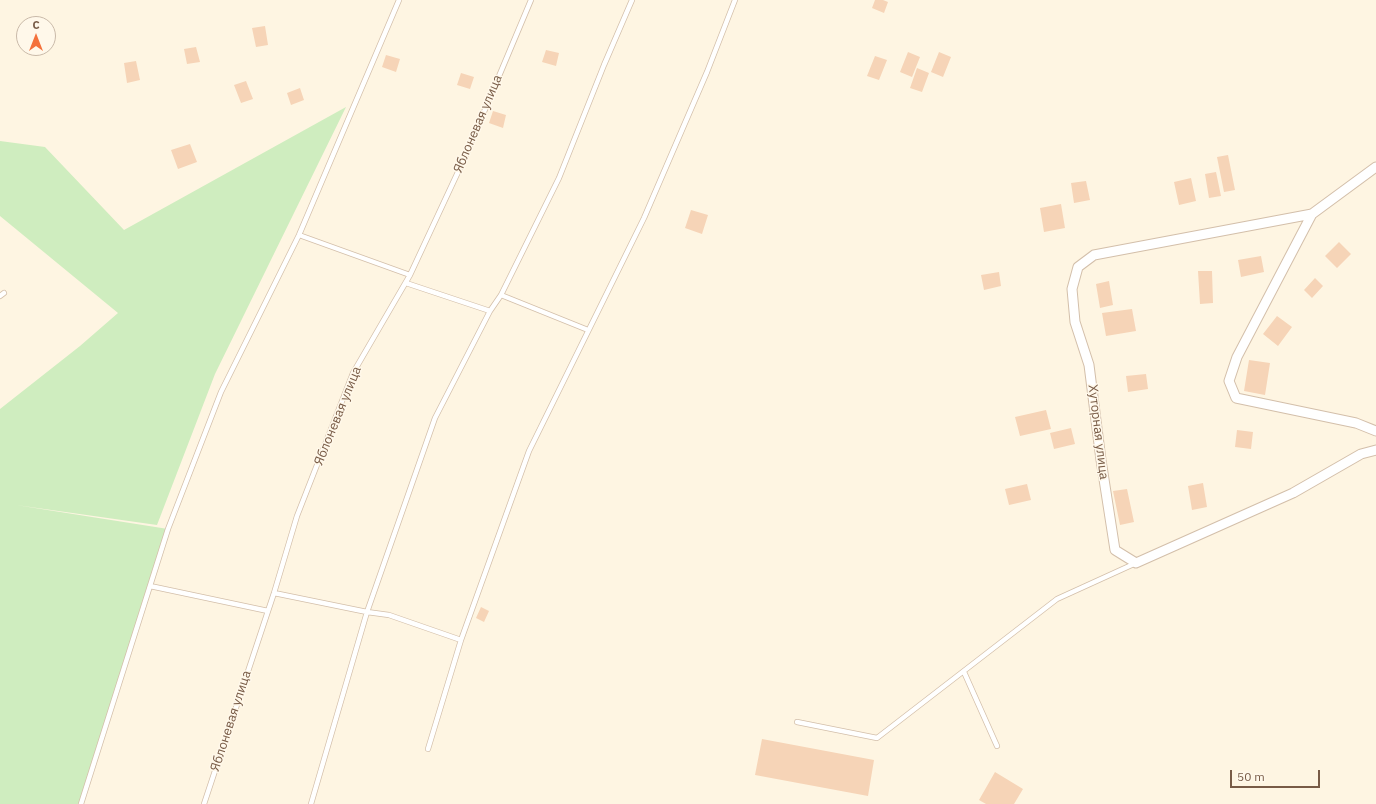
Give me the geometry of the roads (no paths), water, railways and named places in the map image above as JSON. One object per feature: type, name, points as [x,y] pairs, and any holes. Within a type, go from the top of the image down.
[{"type":"street","points":[[1376,167],[1312,214],[1237,357],[1229,381],[1236,398],[1356,423],[1376,431]]},
{"type":"street","name":"Хуторная улица","points":[[1136,563],[1115,550],[1101,460],[1089,365],[1074,322],[1072,289],[1078,267],[1094,255],[1312,214]]},
{"type":"street","points":[[1136,563],[1293,493],[1362,454],[1376,450]]},
{"type":"lane","points":[[81,804],[168,529],[221,392],[299,235],[399,0]]},
{"type":"lane","name":"Яблоневая улица","points":[[204,804],[274,593],[297,516],[353,373],[410,275],[465,157],[531,0]]},
{"type":"lane","points":[[311,804],[367,612],[435,418],[490,311],[501,296],[559,178],[604,65],[632,0]]},
{"type":"lane","points":[[428,749],[462,640],[529,451],[644,218],[707,72],[735,0]]},
{"type":"lane","points":[[299,235],[410,275]]},
{"type":"lane","points":[[406,283],[490,311]]},
{"type":"lane","points":[[501,296],[588,330]]},
{"type":"lane","points":[[797,722],[877,738],[1057,600],[1136,563]]},
{"type":"lane","points":[[150,586],[268,611]]},
{"type":"lane","points":[[274,593],[389,615],[462,640]]},
{"type":"lane","points":[[964,672],[997,746]]}]
